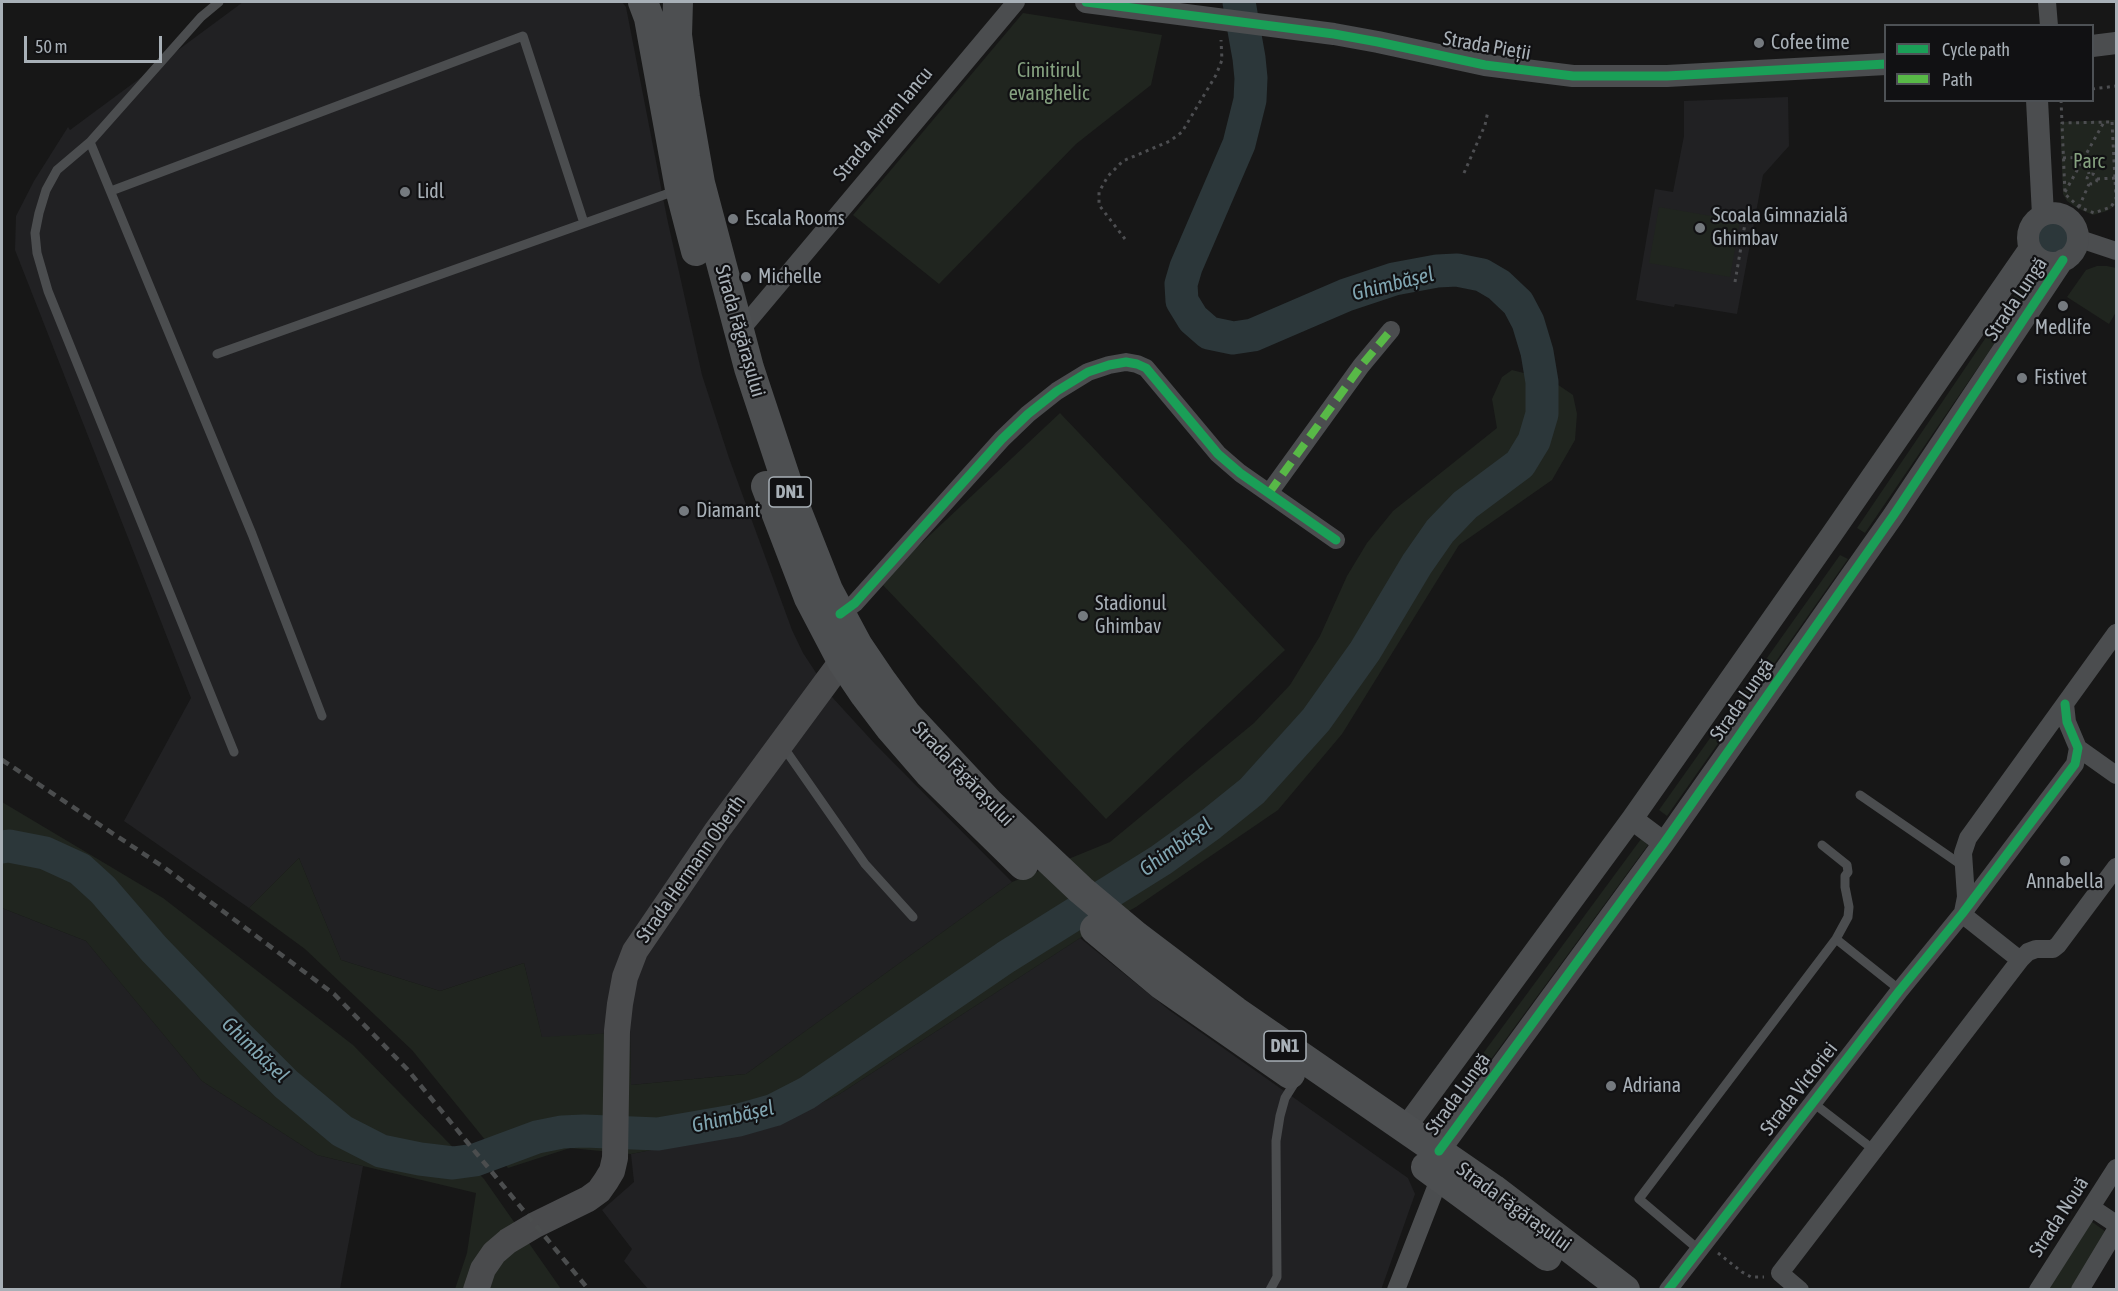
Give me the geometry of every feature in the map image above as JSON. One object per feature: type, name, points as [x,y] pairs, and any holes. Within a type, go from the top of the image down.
[{"type":"highway","name":"Strada Făgărașului","points":[[643,2],[649,18],[680,189],[729,373],[757,462],[809,598],[842,661],[890,728],[929,773],[1129,944],[1235,1011],[1405,1128],[1439,1164],[1593,1290]]},
{"type":"highway","name":"Strada Făgărașului","points":[[678,2],[677,34],[700,183],[739,332],[764,416],[794,504],[828,590],[858,646],[906,714],[1029,857]]},
{"type":"highway","name":"Strada Făgărașului","points":[[1129,944],[1162,985],[1213,1022],[1355,1117],[1439,1164],[1493,1189],[1625,1290]]},
{"type":"main road","name":"Strada Hermann Oberth","points":[[476,1290],[483,1269],[494,1253],[508,1241],[535,1225],[588,1199],[599,1191],[612,1171],[615,1158],[617,1031],[625,977],[635,951],[780,743],[842,661]]},
{"type":"street","name":"Strada Avram Iancu","points":[[739,332],[1016,2]]},
{"type":"street","name":"Strada Pieții","points":[[1086,2],[1277,26],[1378,42],[1485,65],[1572,76],[1667,76],[1884,64]]},
{"type":"street","points":[[2047,2],[2049,24]]},
{"type":"street","points":[[2094,46],[2116,43]]},
{"type":"street","points":[[2037,102],[2043,215]]},
{"type":"street","points":[[2051,213],[2066,217],[2072,223],[2077,238],[2073,251],[2063,260],[2047,262],[2034,254],[2030,248],[2028,232],[2031,225],[2043,215],[2051,213]]},
{"type":"street","points":[[2077,238],[2116,251]]},
{"type":"street","name":"Strada Lungă","points":[[1405,1128],[1632,819],[2030,248]]},
{"type":"street","name":"Strada Lungă","points":[[1396,1290],[1439,1164],[1864,557],[2063,260]]},
{"type":"street","points":[[1269,493],[1361,366],[1390,330]]},
{"type":"street","points":[[840,614],[862,596],[1002,439],[1028,414],[1057,391],[1088,372],[1125,362],[1146,368],[1218,454],[1240,473],[1336,540]]},
{"type":"street","points":[[1832,534],[1864,557]]},
{"type":"street","points":[[2020,960],[1962,914],[1966,897],[1963,853],[1968,838],[2116,633]]},
{"type":"street","points":[[2066,704],[2067,722],[2078,748],[2116,776]]},
{"type":"street","name":"Strada Victoriei","points":[[1668,1290],[1812,1102],[1962,914],[2075,764],[2078,748]]},
{"type":"street","points":[[1632,819],[1664,843]]},
{"type":"street","points":[[1800,1290],[1780,1273],[2020,960],[2028,952],[2036,949],[2053,949],[2058,945],[2116,867]]},
{"type":"street","name":"Strada Nouă","points":[[2038,1290],[2116,1168]]},
{"type":"street","points":[[2092,1208],[2116,1224]]},
{"type":"street","points":[[2080,1290],[2116,1230]]},
{"type":"lane","points":[[219,2],[201,17],[90,142],[57,170],[46,190],[35,233],[37,253],[48,291],[234,752]]},
{"type":"lane","points":[[111,191],[523,36],[584,224]]},
{"type":"lane","points":[[90,142],[252,534],[322,716]]},
{"type":"lane","points":[[217,354],[680,189]]},
{"type":"lane","points":[[780,743],[865,864],[913,917]]},
{"type":"lane","points":[[1860,795],[1963,866]]},
{"type":"lane","points":[[1701,1245],[1639,1199],[1836,939],[1849,912],[1845,887],[1847,865],[1822,845]]},
{"type":"lane","points":[[1836,939],[1900,990]]},
{"type":"lane","points":[[1270,1290],[1277,1277],[1277,1132],[1285,1098],[1297,1079]]},
{"type":"lane","points":[[1812,1102],[1874,1150]]},
{"type":"path","points":[[1125,239],[1099,205],[1099,192],[1108,176],[1124,160],[1170,141],[1182,132],[1216,75],[1222,60],[1223,46],[1216,18]]},
{"type":"path","points":[[2094,89],[2116,86]]},
{"type":"path","points":[[2061,102],[2065,194],[2079,207],[2094,213],[2110,207],[2116,199],[2114,121],[2062,123]]},
{"type":"path","points":[[1464,173],[1485,125],[1488,111]]},
{"type":"path","points":[[2065,194],[2104,122]]},
{"type":"path","points":[[2063,158],[2085,157]]},
{"type":"path","points":[[2079,207],[2089,183],[2085,157]]},
{"type":"path","points":[[2089,174],[2094,175],[2097,179]]},
{"type":"path","points":[[2089,183],[2094,183],[2097,179],[2115,178]]},
{"type":"path","points":[[1736,282],[1748,206]]},
{"type":"path","points":[[1701,1245],[1752,1277],[1780,1273]]},
{"type":"shaded area","points":[[243,2],[622,2],[626,7],[667,218],[702,375],[729,458],[792,630],[803,653],[832,697],[875,744],[1012,882],[746,1074],[631,1085],[630,1032],[542,1038],[524,963],[440,991],[341,960],[299,858],[249,908],[124,821],[191,698],[15,250],[16,216],[34,181],[68,127],[70,130]]},
{"type":"shaded area","name":"Scoala Gimnazială Ghimbav","points":[[1788,97],[1789,146],[1763,175],[1737,314],[1636,300],[1655,189],[1673,192],[1684,136],[1684,101]]},
{"type":"shaded area","points":[[2053,223],[2064,227],[2068,238],[2064,249],[2053,253],[2042,249],[2038,238],[2042,227]]},
{"type":"shaded area","points":[[2,908],[86,941],[202,1081],[317,1155],[363,1166],[340,1289],[2,1289]]},
{"type":"shaded area","points":[[1080,938],[1169,1010],[1408,1178],[1415,1194],[1381,1290],[648,1289],[624,1261],[632,1249],[602,1210],[634,1182],[631,1154],[771,1126],[838,1095]]},
{"type":"green space","name":"Cimitirul evanghelic","points":[[1023,13],[1162,35],[1151,85],[1076,144],[939,284],[853,215]]},
{"type":"green space","name":"Parc","points":[[2115,120],[2116,205],[2107,211],[2093,215],[2067,201],[2063,194],[2060,122]]},
{"type":"green space","points":[[1659,207],[1740,221],[1730,277],[1649,263]]},
{"type":"green space","points":[[2097,266],[2116,268],[2116,312],[2109,324],[2067,297],[2086,270]]},
{"type":"green space","points":[[2020,287],[2029,293],[1865,533],[1857,528]]},
{"type":"green space","points":[[1512,370],[1551,380],[1573,395],[1577,414],[1575,440],[1552,480],[1459,545],[1342,734],[1278,810],[1136,907],[1080,938],[838,1095],[771,1126],[631,1154],[570,1148],[508,1168],[412,1050],[305,949],[249,908],[299,858],[341,960],[440,991],[524,963],[542,1037],[630,1032],[631,1085],[746,1074],[1012,882],[1110,842],[1254,723],[1290,685],[1320,636],[1347,576],[1367,543],[1393,511],[1497,428],[1492,399],[1502,377]]},
{"type":"green space","name":"Stadionul Ghimbav","points":[[1060,413],[1285,650],[1106,819],[880,582]]},
{"type":"green space","points":[[1840,555],[1848,559],[1667,816],[1659,810]]},
{"type":"green space","points":[[2,802],[163,898],[353,1045],[484,1179],[561,1289],[455,1289],[467,1253],[476,1193],[317,1155],[202,1081],[86,941],[2,908]]},
{"type":"green space","points":[[1641,839],[1648,845],[1481,1073],[1473,1067]]},
{"type":"green space","points":[[2091,1221],[2106,1232],[2071,1289],[2047,1290]]},
{"type":"waterway","name":"Ghimbășel","points":[[2,847],[9,846],[45,853],[80,869],[103,890],[154,949],[239,1037],[286,1084],[342,1131],[381,1151],[453,1163],[475,1160],[537,1137],[562,1132],[658,1134],[739,1120],[774,1110],[807,1093],[1006,957],[1161,860],[1252,791],[1316,720],[1365,651],[1417,564],[1440,531],[1465,505],[1520,464],[1534,441],[1542,414],[1542,382],[1537,352],[1528,322],[1518,303],[1499,285],[1482,275],[1457,270],[1437,271],[1394,279],[1346,295],[1253,335],[1233,338],[1209,333],[1193,319],[1182,301],[1181,284],[1186,267],[1239,144],[1250,100],[1249,58],[1239,2]]},
{"type":"railway","points":[[2,760],[165,868],[334,994],[407,1069],[589,1290]]},
{"type":"marked path","points":[[1269,493],[1361,366],[1391,330]]},
{"type":"cycle path","points":[[1086,2],[1334,34],[1485,65],[1573,76],[1667,76],[1884,64]]},
{"type":"cycle path","points":[[1439,1151],[1664,843],[1893,516],[2063,260]]},
{"type":"cycle path","points":[[840,614],[855,603],[1002,439],[1028,414],[1057,391],[1088,372],[1126,362],[1146,368],[1218,454],[1240,473],[1336,540]]},
{"type":"cycle path","points":[[1668,1290],[1900,990],[1962,914],[2075,764],[2078,748],[2067,722],[2065,704]]},
{"type":"place","name":"Cofee time","points":[[1759,43]]},
{"type":"place","name":"Lidl","points":[[405,192]]},
{"type":"place","name":"Escala Rooms","points":[[733,219]]},
{"type":"place","name":"Scoala Gimnazială Ghimbav","points":[[1700,228]]},
{"type":"place","name":"Michelle","points":[[746,277]]},
{"type":"place","name":"Medlife","points":[[2063,306]]},
{"type":"place","name":"Fistivet","points":[[2022,378]]},
{"type":"place","name":"Diamant","points":[[684,511]]},
{"type":"place","name":"Stadionul Ghimbav","points":[[1083,616]]},
{"type":"place","name":"Annabella","points":[[2065,861]]},
{"type":"place","name":"Adriana","points":[[1611,1086]]}]
